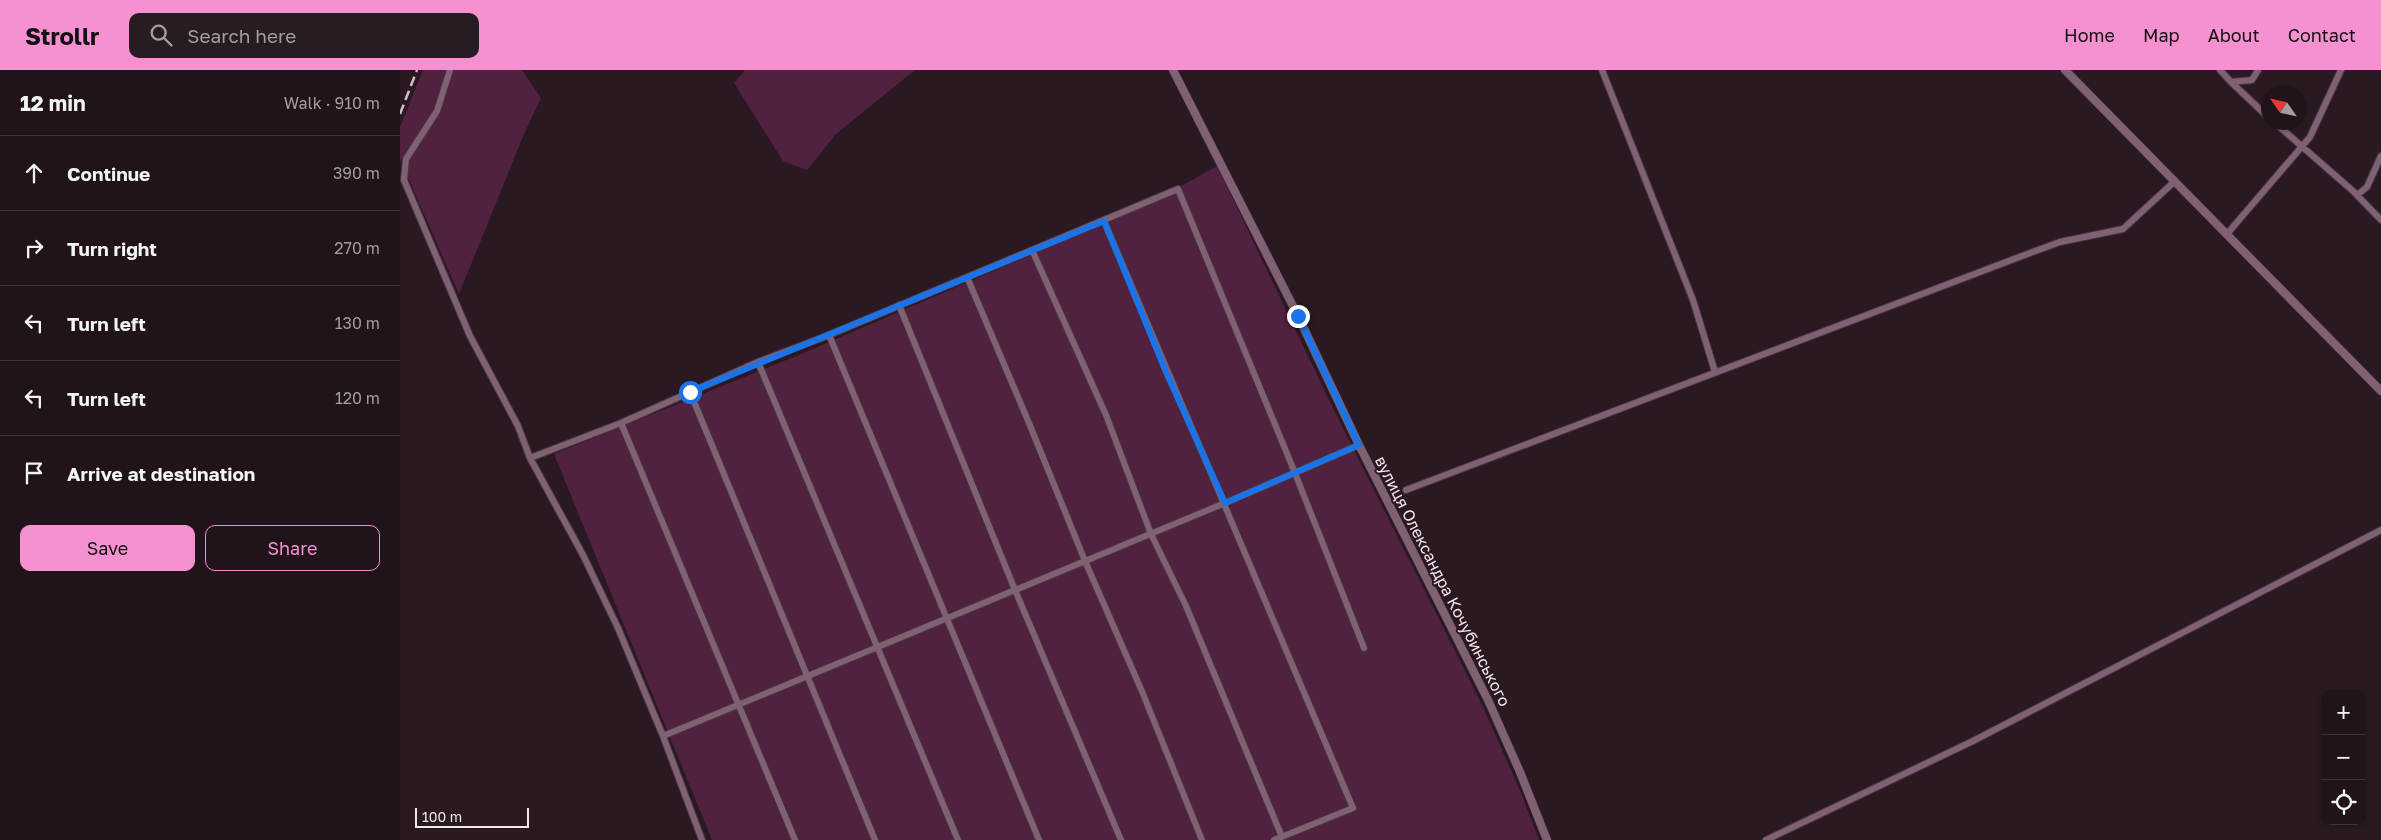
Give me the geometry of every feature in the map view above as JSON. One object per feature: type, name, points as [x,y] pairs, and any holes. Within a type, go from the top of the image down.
[{"type":"street","points":[[450,70],[437,111],[406,159],[404,180],[470,336],[518,426],[530,458],[583,556],[618,628],[663,736],[702,840]]},
{"type":"street","name":"вулиця Олександра Кочубинського","points":[[1173,70],[1298,316],[1359,445],[1488,700],[1520,772],[1547,840]]},
{"type":"street","points":[[1602,70],[1693,300],[1715,372]]},
{"type":"street","points":[[2065,70],[2381,391]]},
{"type":"street","points":[[2220,70],[2261,110]]},
{"type":"street","points":[[2231,82],[2252,80],[2258,70]]},
{"type":"street","points":[[2227,234],[2310,137],[2341,70]]},
{"type":"street","points":[[2283,130],[2357,195],[2381,220]]},
{"type":"street","points":[[2357,195],[2367,187],[2381,156]]},
{"type":"street","points":[[1406,490],[2060,242],[2123,229],[2175,181]]},
{"type":"street","points":[[530,458],[621,423],[758,362],[829,335],[1178,189],[1295,473],[1364,648]]},
{"type":"street","points":[[1104,221],[1166,372],[1225,503],[1353,808],[1274,840]]},
{"type":"street","points":[[1032,250],[1106,415],[1151,534],[1186,606],[1282,837]]},
{"type":"street","points":[[968,277],[1085,561],[1141,689],[1202,840]]},
{"type":"street","points":[[899,305],[1015,590],[1122,840]]},
{"type":"street","points":[[829,335],[1039,840]]},
{"type":"street","points":[[758,362],[958,840]]},
{"type":"street","points":[[690,392],[875,840]]},
{"type":"street","points":[[621,423],[795,840]]},
{"type":"street","points":[[663,736],[1151,534],[1359,445]]},
{"type":"street","points":[[1766,840],[1973,741],[2381,530]]},
{"type":"shaded area","points":[[423,70],[522,70],[541,98],[524,134],[459,294],[400,159],[400,127]]},
{"type":"shaded area","points":[[745,70],[915,70],[836,134],[807,170],[783,161],[734,83]]},
{"type":"shaded area","points":[[1217,166],[1329,400],[1483,707],[1521,793],[1539,840],[712,840],[554,454],[806,352],[1151,203]]},
{"type":"railway","points":[[400,114],[417,70]]},
{"type":"route","points":[[690,392],[758,362],[824,337],[1104,221],[1166,372],[1225,503],[1359,445],[1298,316]]}]
